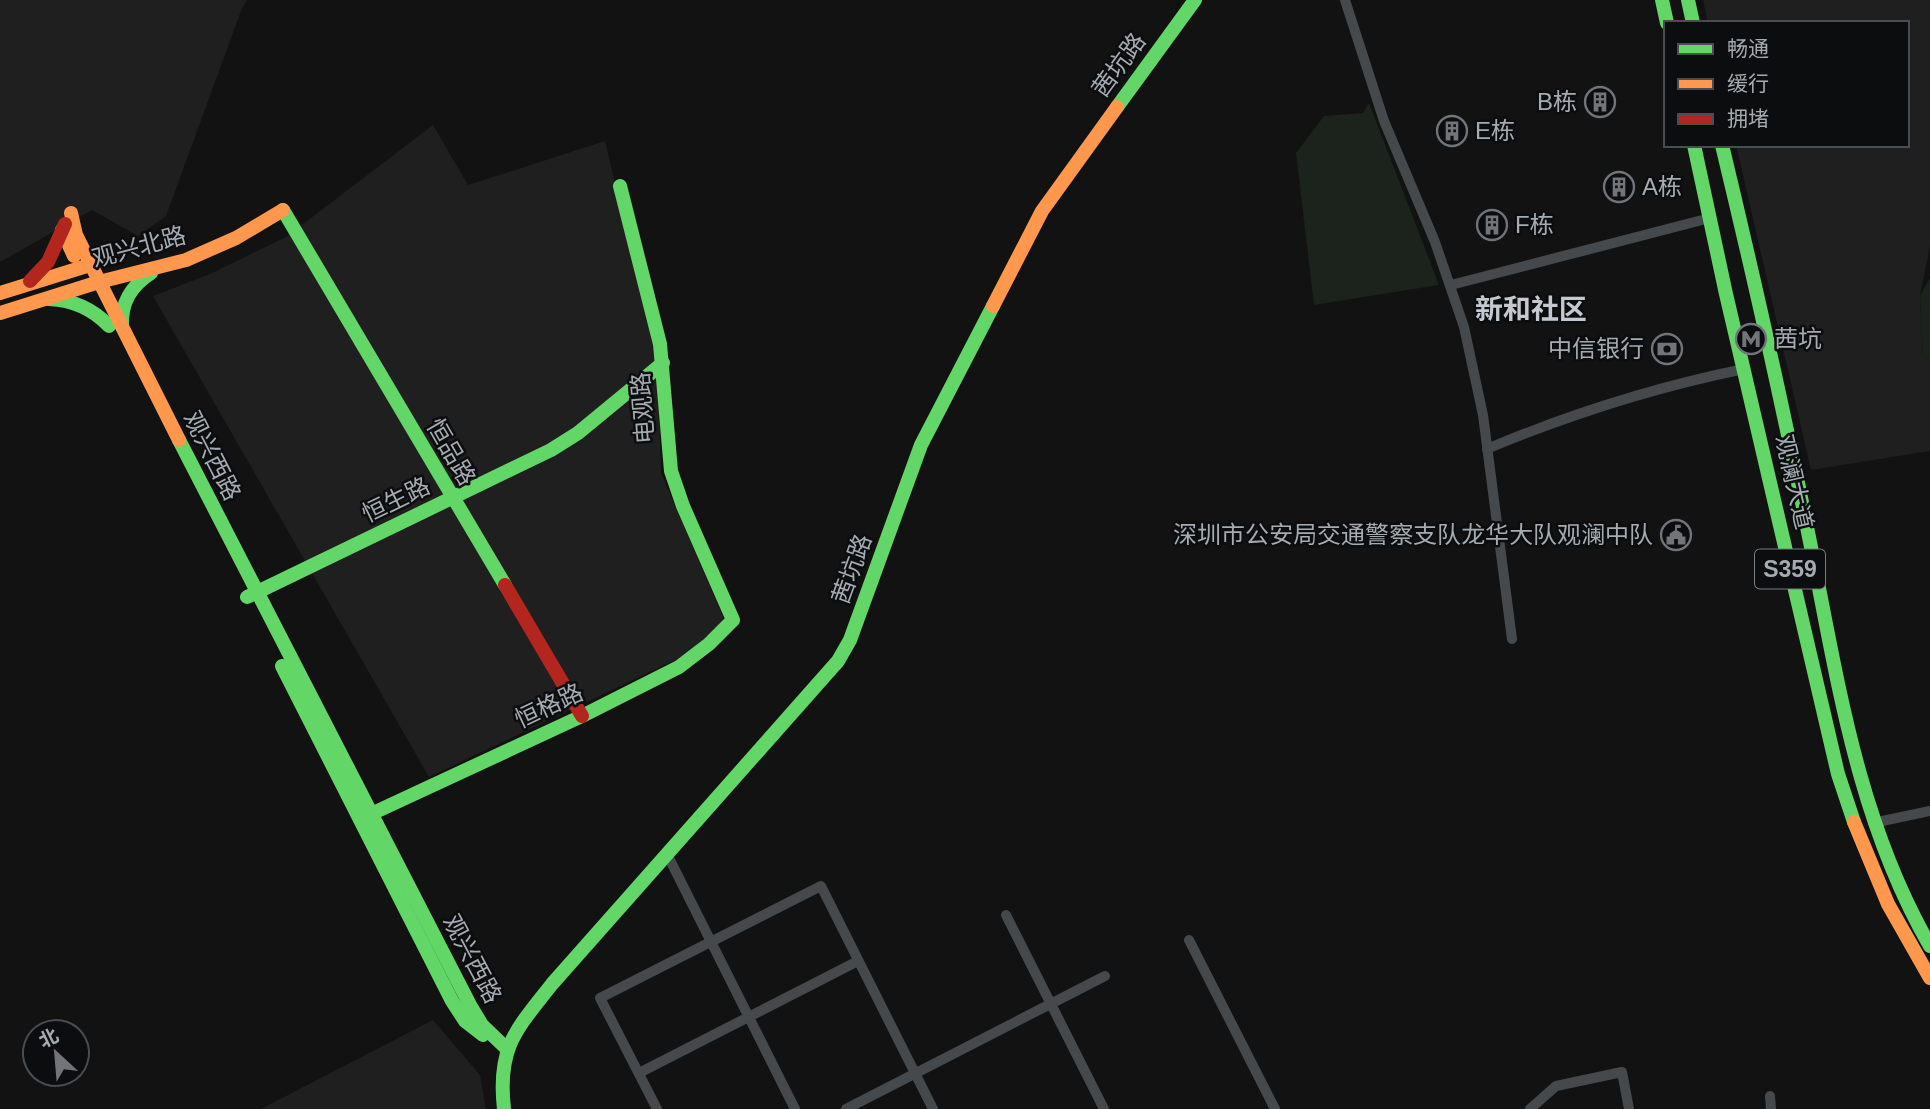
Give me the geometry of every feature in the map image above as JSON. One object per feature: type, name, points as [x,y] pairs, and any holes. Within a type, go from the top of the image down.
[{"type":"main road","name":"茜坑路","points":[[504,1109],[501,1070],[506,1048],[516,1030],[552,984],[838,661],[850,640],[921,445],[1042,211],[1195,0]]},
{"type":"main road","points":[[1662,0],[1667,21]]},
{"type":"main road","points":[[1688,0],[1693,21]]},
{"type":"main road","name":"观澜大道","points":[[1694,147],[1847,806],[1884,900],[1930,978]]},
{"type":"main road","name":"观澜大道","points":[[1722,147],[1774,362],[1847,730],[1873,823],[1891,875],[1930,946]]},
{"type":"main road","name":"电观路","points":[[620,186],[663,363],[671,471],[683,506],[733,620]]},
{"type":"main road","name":"观兴北路","points":[[0,313],[94,283],[165,267],[219,247],[257,227],[283,209]]},
{"type":"main road","name":"恒品路","points":[[283,209],[582,716]]},
{"type":"main road","name":"观兴西路","points":[[18,287],[43,271],[62,230],[94,283],[456,1007],[471,1027],[506,1048]]},
{"type":"main road","name":"观兴北路","points":[[0,293],[85,266]]},
{"type":"main road","points":[[39,300],[69,302],[98,315],[116,329],[127,295],[141,279],[165,267]]},
{"type":"main road","name":"恒生路","points":[[251,595],[566,442],[663,363]]},
{"type":"main road","name":"观兴西路","points":[[251,595],[371,814],[475,1015],[506,1048]]},
{"type":"main road","name":"恒格路","points":[[371,814],[582,716],[679,667],[709,644],[733,620]]},
{"type":"street","points":[[1345,0],[1384,121],[1451,285],[1471,356],[1487,449],[1512,639]]},
{"type":"street","points":[[1451,285],[1710,218]]},
{"type":"street","points":[[1487,449],[1587,410],[1744,369]]},
{"type":"street","points":[[1873,823],[1930,811]]},
{"type":"street","points":[[667,854],[795,1109]]},
{"type":"street","points":[[657,1109],[600,998],[821,886],[933,1109]]},
{"type":"street","points":[[1006,915],[1104,1109]]},
{"type":"street","points":[[1189,940],[1275,1109]]},
{"type":"street","points":[[639,1073],[858,961]]},
{"type":"street","points":[[846,1109],[1105,976]]},
{"type":"street","points":[[1530,1109],[1556,1086],[1622,1072],[1629,1109]]},
{"type":"street","points":[[1770,1096],[1771,1109]]},
{"type":"shaded area","points":[[0,0],[247,0],[166,216],[138,236],[92,210],[0,262]]},
{"type":"shaded area","points":[[1703,0],[1930,0],[1930,246],[1920,296],[1923,356],[1930,357],[1930,451],[1811,470],[1736,147],[1909,147],[1909,21],[1708,21]]},
{"type":"shaded area","points":[[1369,103],[1439,285],[1314,305],[1296,153],[1324,116],[1363,113]]},
{"type":"shaded area","points":[[433,125],[468,185],[605,141],[658,362],[661,473],[724,619],[696,650],[429,777],[153,296],[210,274],[286,237]]},
{"type":"shaded area","points":[[1930,278],[1930,357],[1923,356],[1920,296]]},
{"type":"shaded area","points":[[433,1020],[480,1075],[486,1109],[261,1109]]},
{"type":"traffic: fast","points":[[1117,107],[1195,0]]},
{"type":"traffic: fast","points":[[1662,0],[1667,21]]},
{"type":"traffic: fast","points":[[1688,0],[1693,21]]},
{"type":"traffic: fast","points":[[1694,147],[1838,774],[1854,822]]},
{"type":"traffic: fast","points":[[1722,147],[1778,386],[1852,745],[1884,847],[1930,946]]},
{"type":"traffic: fast","points":[[371,814],[582,716],[679,667],[709,644],[733,620],[683,506],[671,471],[660,344],[620,186]]},
{"type":"traffic: fast","points":[[283,210],[505,585]]},
{"type":"traffic: fast","points":[[122,326],[125,302],[138,283],[151,273]]},
{"type":"traffic: fast","points":[[49,299],[82,306],[109,326]]},
{"type":"traffic: fast","points":[[504,1109],[503,1070],[507,1054],[528,1014],[838,661],[850,640],[921,445],[993,306]]},
{"type":"traffic: fast","points":[[247,597],[551,450],[578,433],[663,363]]},
{"type":"traffic: fast","points":[[179,440],[470,1005],[482,1025],[506,1048]]},
{"type":"traffic: fast","points":[[282,666],[452,1001],[465,1021],[483,1035]]},
{"type":"traffic: slow","points":[[993,306],[1042,211],[1117,107]]},
{"type":"traffic: slow","points":[[0,313],[99,282],[186,260],[236,238],[283,210]]},
{"type":"traffic: slow","points":[[71,213],[76,235],[179,440]]},
{"type":"traffic: slow","points":[[62,230],[74,256]]},
{"type":"traffic: slow","points":[[0,293],[90,265]]},
{"type":"traffic: slow","points":[[1854,822],[1888,904],[1930,978]]},
{"type":"traffic: jam","points":[[30,281],[48,262],[65,224]]},
{"type":"traffic: jam","points":[[505,585],[582,716]]},
{"type":"place","name":"B栋","points":[[1600,102]]},
{"type":"place","name":"E栋","points":[[1452,131]]},
{"type":"place","name":"A栋","points":[[1619,187]]},
{"type":"place","name":"F栋","points":[[1492,225]]},
{"type":"place","name":"茜坑","points":[[1751,339]]},
{"type":"place","name":"中信银行","points":[[1667,349]]},
{"type":"place","name":"深圳市公安局交通警察支队龙华大队观澜中队","points":[[1676,535]]},
{"type":"district","name":"新和社区","points":[[1531,309]]}]
